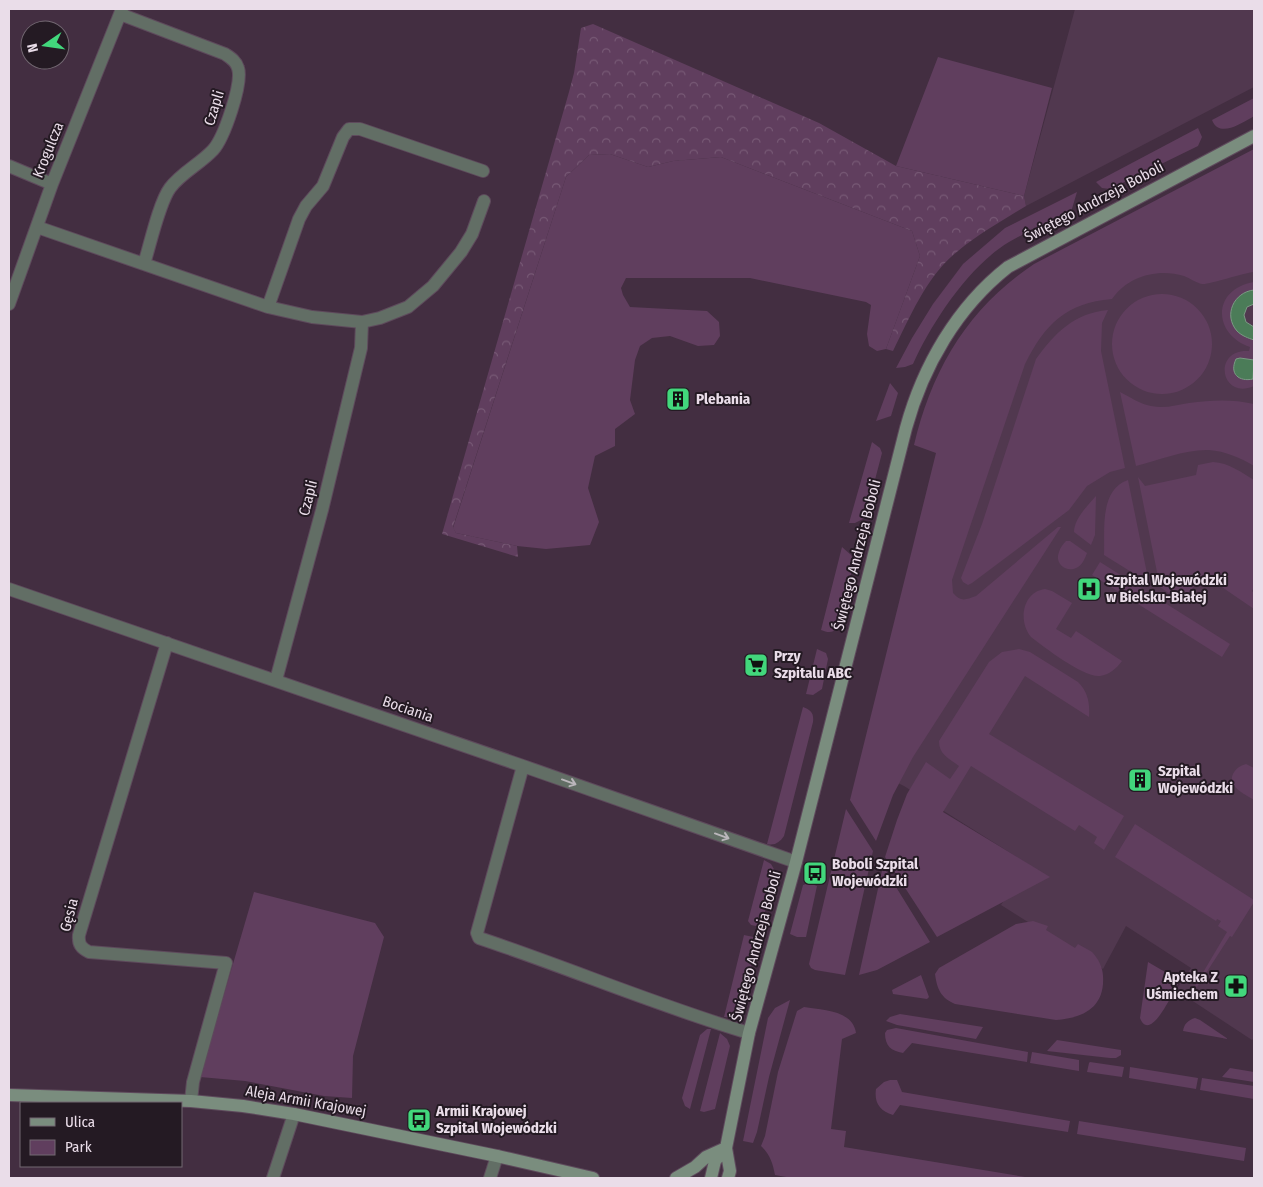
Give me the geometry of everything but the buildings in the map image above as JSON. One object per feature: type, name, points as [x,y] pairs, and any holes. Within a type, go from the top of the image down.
[{"type":"street","name":"Krogulcza","points":[[9,304],[52,184],[121,11]]},
{"type":"street","name":"Czapli","points":[[121,11],[225,54],[233,59],[238,67],[240,78],[225,131],[220,141],[212,151],[169,188],[164,198],[144,264]]},
{"type":"street","points":[[268,307],[299,219],[306,206],[324,186],[343,137],[349,129],[360,129],[483,171]]},
{"type":"street","name":"Świętego Andrzeja Boboli","points":[[728,1178],[730,1171],[726,1148],[749,1033],[796,862],[913,403],[930,364],[945,338],[970,304],[995,277],[1008,267],[1254,136]]},
{"type":"street","points":[[9,166],[52,184]]},
{"type":"street","points":[[37,226],[268,307],[312,317],[362,322],[387,316],[408,307],[433,286],[461,252],[472,234],[484,201]]},
{"type":"street","name":"Czapli","points":[[276,680],[322,510],[359,358],[362,322]]},
{"type":"street","name":"Bociania","points":[[9,589],[276,680],[796,862]]},
{"type":"street","name":"Gęsia","points":[[167,643],[78,942],[82,949],[89,952],[226,963],[192,1082],[191,1101]]},
{"type":"street","points":[[523,766],[477,933],[479,938],[749,1033]]},
{"type":"street","name":"Aleja Armii Krajowej","points":[[9,1095],[191,1101],[243,1106],[294,1114],[593,1178]]},
{"type":"street","points":[[274,1178],[294,1114]]},
{"type":"street","points":[[676,1178],[695,1167],[706,1157],[726,1148]]},
{"type":"street","name":"Świętego Andrzeja Boboli","points":[[711,1178],[715,1161],[726,1148]]},
{"type":"street","points":[[490,1178],[497,1156]]},
{"type":"shaded area","points":[[1075,9],[1254,9],[1254,87],[1026,206],[1024,196]]},
{"type":"shaded area","name":"Szpital Wojewódzki w Bielsku-Białej","points":[[1254,189],[1254,1038],[1252,1040],[1176,990],[1191,968],[1126,926],[1103,969],[1001,905],[1028,864],[904,786],[877,773],[1012,337]]},
{"type":"shaded area","points":[[1254,290],[1254,304],[1247,307],[1244,315],[1246,322],[1254,327],[1254,340],[1243,336],[1237,331],[1233,325],[1231,312],[1233,305],[1241,295]]},
{"type":"shaded area","points":[[1236,359],[1254,360],[1253,379],[1240,378],[1235,373],[1234,364]]},
{"type":"green space","points":[[593,24],[819,123],[896,166],[1024,196],[1026,206],[991,227],[947,261],[920,297],[893,351],[886,349],[920,256],[912,231],[721,157],[673,161],[648,167],[610,154],[589,155],[566,177],[453,527],[456,533],[517,546],[518,557],[442,534],[569,92],[581,28]]},
{"type":"green space","points":[[938,57],[1052,88],[1024,196],[896,166]]},
{"type":"green space","points":[[1254,98],[1254,116],[1230,128],[1220,128],[1215,125],[1212,120]]},
{"type":"green space","points":[[1198,128],[1202,137],[1198,146],[1110,189],[1102,188],[1096,182]]},
{"type":"green space","points":[[1254,149],[1254,272],[1202,284],[1174,274],[1164,273],[1144,276],[1126,285],[1112,299],[1082,305],[1059,318],[1049,327],[1025,364],[952,580],[953,593],[958,598],[963,599],[976,596],[1058,527],[1061,527],[913,757],[893,795],[876,841],[850,800],[936,453],[914,445],[931,391],[942,366],[956,342],[990,300],[1034,264]]},
{"type":"green space","points":[[610,154],[648,167],[673,161],[721,157],[912,231],[920,256],[886,349],[877,351],[869,346],[867,334],[871,305],[866,302],[750,278],[626,278],[621,288],[630,307],[707,311],[719,322],[720,336],[714,345],[698,346],[670,336],[652,338],[640,346],[635,360],[630,400],[635,414],[615,429],[615,446],[595,456],[588,488],[599,522],[590,545],[546,549],[517,546],[456,533],[453,528],[566,177],[589,155]]},
{"type":"green space","points":[[1077,192],[1071,212],[1009,242],[980,265],[941,313],[913,364],[896,368],[933,304],[963,264],[1005,228]]},
{"type":"green space","points":[[1254,282],[1254,290],[1240,295],[1244,337],[1254,340],[1254,360],[1240,358],[1254,378],[1254,386],[1243,389],[1234,386],[1228,381],[1225,365],[1229,357],[1237,352],[1249,351],[1250,347],[1238,341],[1229,332],[1223,323],[1222,312],[1224,302],[1230,293],[1240,286]]},
{"type":"green space","points":[[1162,294],[1181,298],[1198,308],[1208,325],[1212,344],[1208,363],[1198,380],[1181,390],[1162,394],[1143,390],[1126,380],[1116,363],[1112,344],[1116,325],[1126,308],[1143,298]]},
{"type":"green space","points":[[1108,310],[1102,323],[1101,351],[1125,468],[1110,472],[1087,486],[1069,510],[968,585],[961,578],[982,524],[1036,359],[1050,341],[1066,326],[1085,315]]},
{"type":"green space","points":[[890,383],[898,393],[891,416],[876,421]]},
{"type":"green space","points":[[1120,392],[1143,404],[1156,407],[1214,401],[1238,401],[1254,404],[1254,466],[1233,455],[1200,450],[1136,466]]},
{"type":"green space","points":[[872,442],[880,448],[882,453],[865,518],[855,523],[849,523]]},
{"type":"green space","points":[[1213,462],[1230,466],[1254,480],[1254,588],[1252,591],[1254,593],[1254,609],[1213,581],[1195,584],[1183,603],[1160,587],[1138,477],[1145,486],[1196,475],[1198,465]]},
{"type":"green space","points":[[1128,480],[1149,583],[1104,555],[1104,523],[1108,502],[1112,492]]},
{"type":"green space","points":[[1096,496],[1095,535],[1091,545],[1074,532],[1079,517]]},
{"type":"green space","points":[[1066,541],[1070,541],[1087,553],[1084,561],[1074,569],[1063,567],[1058,560],[1059,551]]},
{"type":"green space","points":[[842,547],[851,555],[854,562],[838,628],[832,632],[826,632],[821,630]]},
{"type":"green space","points":[[1100,562],[1230,644],[1222,657],[1092,575]]},
{"type":"green space","points":[[1045,589],[1072,603],[1056,629],[1071,638],[1076,631],[1122,661],[1115,669],[1100,676],[1084,672],[1064,661],[1031,637],[1024,624],[1024,608],[1031,596],[1037,591]]},
{"type":"green space","points":[[817,649],[826,653],[828,659],[822,689],[813,695],[806,694]]},
{"type":"green space","points":[[1019,649],[1030,652],[1078,682],[1088,698],[1089,717],[1025,676],[989,734],[1124,816],[1104,850],[1094,843],[1097,837],[1079,825],[1075,831],[971,766],[943,812],[1050,877],[937,937],[885,857],[907,794],[926,762],[950,779],[959,766],[943,753],[939,746],[939,741],[989,662],[1002,652]]},
{"type":"green space","points":[[803,707],[811,712],[813,722],[784,836],[777,843],[767,844]]},
{"type":"green space","points":[[1246,764],[1254,768],[1254,800],[1238,790],[1232,783],[1234,772],[1238,767]]},
{"type":"green space","points":[[846,809],[873,851],[845,975],[815,970],[809,964]]},
{"type":"green space","points":[[1135,824],[1254,900],[1232,937],[1230,936],[1197,987],[1195,986],[1227,932],[1218,926],[1221,921],[1217,919],[1216,921],[1115,857]]},
{"type":"green space","points":[[764,860],[771,864],[775,871],[761,927],[751,925],[748,921]]},
{"type":"green space","points":[[883,866],[930,942],[877,970],[859,975]]},
{"type":"green space","points":[[809,883],[817,886],[806,937],[797,937],[790,934],[803,885]]},
{"type":"green space","points":[[254,892],[375,923],[384,937],[353,1056],[352,1098],[324,1096],[245,1081],[200,1077]]},
{"type":"green space","points":[[1033,921],[1048,926],[1046,930],[1075,948],[1078,944],[1092,952],[1100,963],[1103,987],[1100,996],[1091,1009],[1075,1017],[1056,1020],[955,1004],[943,996],[937,984],[935,974],[939,968],[1016,924]]},
{"type":"green space","points":[[744,935],[758,938],[741,1008],[734,1015],[724,1017]]},
{"type":"green space","points":[[1148,962],[1177,979],[1178,984],[1161,1014],[1149,1025],[1144,1024],[1140,1018]]},
{"type":"green space","points":[[921,975],[929,997],[927,999],[893,994],[892,990]]},
{"type":"green space","points":[[790,1000],[769,1077],[757,1132],[753,1143],[743,1141],[768,1018],[775,1008]]},
{"type":"green space","points":[[804,1007],[836,1012],[843,1015],[854,1025],[856,1033],[842,1039],[831,1129],[846,1131],[844,1147],[1031,1178],[792,1178],[775,1175],[771,1159],[761,1146],[765,1136],[778,1072],[797,1011]]},
{"type":"green space","points":[[900,1014],[983,1027],[976,1039],[897,1025],[886,1021],[890,1017]]},
{"type":"green space","points":[[1195,1018],[1228,1039],[1183,1031],[1184,1026]]},
{"type":"green space","points":[[896,1028],[1028,1052],[1027,1062],[912,1043],[903,1053],[899,1052],[889,1047],[885,1038],[887,1030]]},
{"type":"green space","points":[[707,1029],[711,1029],[690,1109],[685,1106],[682,1098],[700,1035]]},
{"type":"green space","points":[[720,1033],[727,1039],[730,1046],[715,1109],[704,1112],[700,1111]]},
{"type":"green space","points":[[1057,1040],[1121,1050],[1121,1055],[1116,1058],[1110,1058],[1047,1051]]},
{"type":"green space","points":[[1032,1052],[1079,1060],[1079,1071],[1030,1063]]},
{"type":"green space","points":[[1090,1062],[1124,1067],[1122,1077],[1087,1072]]},
{"type":"green space","points":[[1130,1067],[1198,1078],[1196,1089],[1129,1078]]},
{"type":"green space","points":[[1230,1068],[1254,1072],[1254,1082],[1222,1077]]},
{"type":"green space","points":[[1202,1078],[1254,1086],[1254,1099],[1200,1090]]},
{"type":"green space","points":[[897,1080],[902,1092],[1070,1121],[1068,1132],[900,1105],[893,1115],[881,1109],[876,1098],[876,1089],[884,1082]]},
{"type":"green space","points":[[1079,1121],[1246,1148],[1244,1161],[1077,1134]]},
{"type":"place","name":"Plebania","points":[[678,399]]},
{"type":"place","name":"Szpital Wojewódzki w Bielsku-Białej","points":[[1089,589]]},
{"type":"place","name":"Przy Szpitalu ABC","points":[[756,665]]},
{"type":"place","name":"Szpital Wojewódzki","points":[[1140,780]]},
{"type":"place","name":"Boboli Szpital Wojewódzki","points":[[815,873]]},
{"type":"place","name":"Apteka Z Uśmiechem","points":[[1236,986]]},
{"type":"place","name":"Armii Krajowej Szpital Wojewódzki","points":[[419,1120]]}]
